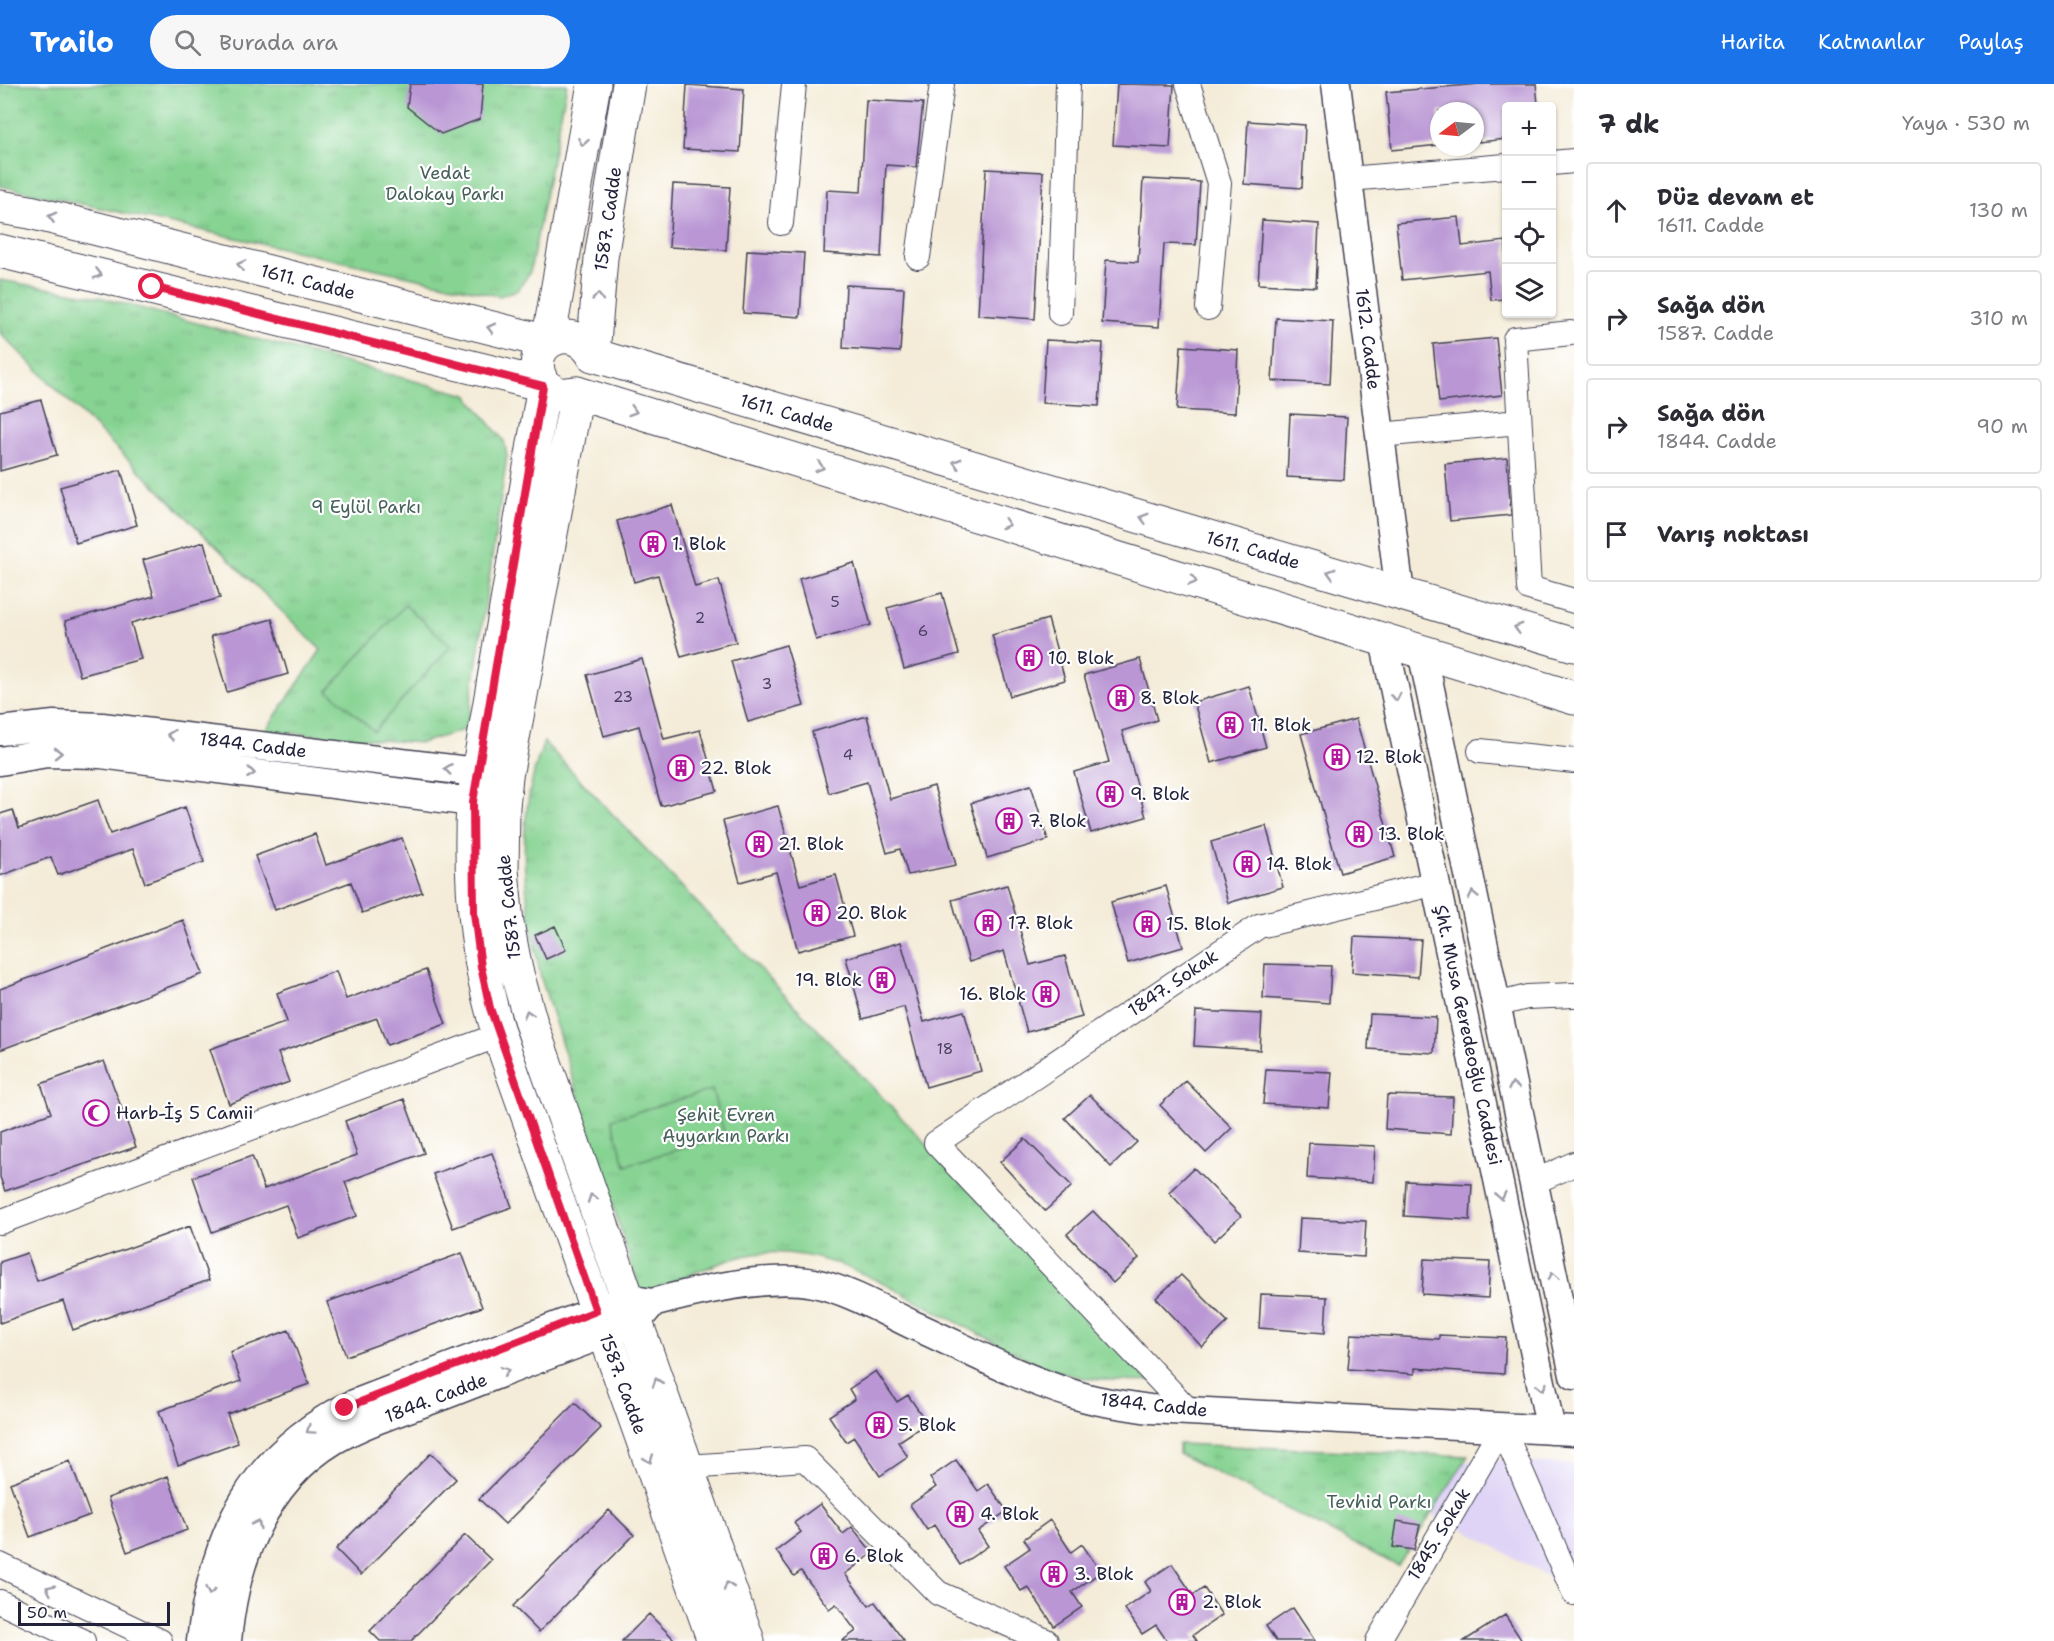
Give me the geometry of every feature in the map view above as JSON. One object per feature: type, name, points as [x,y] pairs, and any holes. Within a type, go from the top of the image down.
[{"type":"main road","name":"1587. Cadde","points":[[548,342],[594,84]]},
{"type":"main road","name":"1587. Cadde","points":[[593,356],[601,258],[629,84]]},
{"type":"main road","name":"1611. Cadde","points":[[0,207],[30,212],[548,342],[556,338],[573,337],[586,345],[593,356],[1574,645]]},
{"type":"main road","points":[[0,250],[543,386],[559,395],[577,393],[1574,698]]},
{"type":"main road","points":[[543,386],[538,377],[537,358],[548,342]]},
{"type":"main road","points":[[577,393],[591,381],[595,372],[593,356]]},
{"type":"main road","name":"1587. Cadde","points":[[543,386],[474,913],[481,967],[499,1035],[714,1641]]},
{"type":"main road","name":"1587. Cadde","points":[[577,393],[490,789],[504,898],[511,946],[522,995],[639,1308],[687,1467],[748,1641]]},
{"type":"street","points":[[781,223],[794,84]]},
{"type":"street","points":[[918,257],[942,84]]},
{"type":"street","points":[[1060,313],[1068,84]]},
{"type":"street","points":[[1188,84],[1219,183],[1208,308]]},
{"type":"street","name":"1612. Cadde","points":[[1336,84],[1400,594]]},
{"type":"street","points":[[1556,163],[1574,161]]},
{"type":"street","points":[[1348,179],[1502,166]]},
{"type":"street","points":[[1571,333],[1515,339],[1529,588],[1574,601]]},
{"type":"street","points":[[1380,435],[1519,422]]},
{"type":"street","name":"Şht. Musa Geredeoğlu Caddesi","points":[[1384,640],[1436,883],[1562,1430]]},
{"type":"street","name":"Şht. Musa Geredeoğlu Caddesi","points":[[1422,651],[1574,1375]]},
{"type":"street","name":"1844. Cadde","points":[[0,731],[54,724],[93,726],[490,789]]},
{"type":"street","points":[[1480,751],[1574,761]]},
{"type":"street","name":"1844. Cadde","points":[[0,761],[47,753],[101,754],[490,789]]},
{"type":"street","name":"1847. Sokak","points":[[1188,1410],[936,1143],[1259,926],[1436,883]]},
{"type":"street","points":[[1496,1005],[1527,998],[1574,994]]},
{"type":"street","points":[[0,1222],[499,1035]]},
{"type":"street","points":[[1533,1182],[1574,1164]]},
{"type":"street","name":"1844. Cadde","points":[[201,1641],[214,1571],[234,1516],[263,1472],[295,1440],[334,1414],[354,1404],[639,1308],[682,1295],[743,1285],[789,1281],[813,1282],[848,1294],[1033,1380],[1107,1403],[1188,1410],[1562,1430]]},
{"type":"street","name":"1844. Cadde","points":[[227,1641],[235,1588],[253,1533],[280,1487],[315,1454],[358,1428],[600,1322]]},
{"type":"street","points":[[1502,1427],[1574,1593]]},
{"type":"street","name":"1845. Sokak","points":[[1378,1641],[1502,1427]]},
{"type":"street","points":[[687,1467],[805,1458],[938,1593],[1046,1641]]},
{"type":"street","points":[[0,1564],[160,1641]]},
{"type":"street","points":[[0,1602],[83,1641]]},
{"type":"shaded area","points":[[1479,1459],[1574,1465],[1574,1605],[1569,1589],[1442,1517],[1435,1517],[1424,1473]]},
{"type":"green space","name":"Vedat Dalokay Parkı","points":[[0,84],[567,84],[530,272],[518,290],[499,296],[0,186]]},
{"type":"green space","name":"9 Eylül Parkı","points":[[0,280],[99,297],[467,395],[504,441],[507,456],[467,729],[421,743],[265,731],[321,650],[0,333]]},
{"type":"green space","points":[[405,605],[451,646],[374,731],[328,690]]},
{"type":"green space","name":"Şehit Evren Ayyarkın Parkı","points":[[544,742],[1152,1381],[1096,1380],[1068,1375],[1041,1366],[868,1276],[819,1258],[768,1253],[743,1256],[641,1295],[541,978],[535,948],[526,889],[525,830],[534,772]]},
{"type":"green space","points":[[712,1090],[725,1136],[625,1165],[612,1119]]},
{"type":"green space","name":"Tevhid Parkı","points":[[1179,1444],[1468,1456],[1398,1566],[1179,1454]]},
{"type":"building","points":[[410,84],[483,84],[480,119],[441,134],[407,107]]},
{"type":"building","points":[[1117,84],[1174,85],[1170,148],[1113,145]]},
{"type":"building","points":[[1480,84],[1536,84],[1538,102],[1502,102],[1502,139],[1484,141],[1484,102],[1430,102],[1430,146],[1392,150],[1386,92]]},
{"type":"building","points":[[687,85],[744,89],[740,152],[683,149]]},
{"type":"building","points":[[866,100],[923,103],[916,167],[886,165],[881,257],[824,253],[827,190],[861,192]]},
{"type":"building","points":[[1248,121],[1305,125],[1302,188],[1244,184]]},
{"type":"building","points":[[986,169],[1043,172],[1035,319],[978,315]]},
{"type":"building","points":[[1143,179],[1200,182],[1196,245],[1164,244],[1159,327],[1102,323],[1106,260],[1138,262]]},
{"type":"building","points":[[673,184],[730,187],[726,250],[669,247]]},
{"type":"building","points":[[1459,217],[1462,246],[1502,241],[1502,299],[1491,300],[1488,271],[1402,280],[1396,223]]},
{"type":"building","points":[[1262,220],[1319,224],[1316,287],[1258,284]]},
{"type":"building","points":[[747,250],[804,253],[800,317],[743,313]]},
{"type":"building","points":[[846,285],[904,288],[900,352],[843,348]]},
{"type":"building","points":[[1276,318],[1333,321],[1330,384],[1272,381]]},
{"type":"building","points":[[1496,338],[1502,395],[1439,402],[1433,344]]},
{"type":"building","points":[[1046,340],[1103,343],[1099,406],[1042,403]]},
{"type":"building","points":[[1181,346],[1238,350],[1235,413],[1177,410]]},
{"type":"building","points":[[41,400],[57,455],[0,471],[0,411]]},
{"type":"building","points":[[1290,414],[1347,417],[1344,480],[1287,477]]},
{"type":"building","points":[[1507,458],[1511,515],[1450,521],[1445,464]]},
{"type":"building","points":[[121,470],[137,525],[76,543],[60,487]]},
{"type":"building","points":[[672,505],[695,587],[719,580],[736,642],[681,657],[658,575],[634,582],[617,521]]},
{"type":"building","points":[[204,542],[220,598],[131,623],[141,659],[80,676],[65,621],[154,596],[143,560]]},
{"type":"building","points":[[854,563],[871,625],[816,640],[799,579]]},
{"type":"building","points":[[942,593],[959,654],[904,669],[887,608]]},
{"type":"building","points":[[272,619],[288,674],[227,692],[211,636]]},
{"type":"building","name":"10. Blok","points":[[1048,619],[1065,680],[1010,696],[992,635]]},
{"type":"building","points":[[786,645],[804,706],[748,722],[731,661]]},
{"type":"building","points":[[642,659],[664,739],[700,730],[717,791],[661,806],[639,726],[604,736],[587,675]]},
{"type":"building","points":[[1140,659],[1157,720],[1122,731],[1146,817],[1091,833],[1074,772],[1109,762],[1084,675]]},
{"type":"building","name":"11. Blok","points":[[1249,686],[1266,747],[1211,763],[1194,702]]},
{"type":"building","points":[[867,716],[890,799],[934,786],[956,865],[908,875],[900,849],[887,853],[867,782],[829,793],[812,732]]},
{"type":"building","points":[[1356,719],[1395,857],[1340,873],[1301,734]]},
{"type":"building","name":"7. Blok","points":[[1031,785],[1048,840],[987,858],[971,803]]},
{"type":"building","points":[[98,800],[110,834],[185,807],[204,862],[145,883],[133,849],[58,875],[51,857],[0,876],[0,814],[13,810],[19,828]]},
{"type":"building","points":[[778,806],[800,885],[836,875],[853,936],[798,951],[776,872],[740,882],[723,821]]},
{"type":"building","name":"14. Blok","points":[[1266,826],[1283,887],[1228,903],[1211,842]]},
{"type":"building","points":[[315,834],[326,865],[402,838],[422,892],[362,913],[351,882],[275,910],[255,856]]},
{"type":"building","points":[[1007,885],[1030,965],[1065,956],[1082,1017],[1027,1032],[1004,951],[969,962],[952,900]]},
{"type":"building","name":"15. Blok","points":[[1166,886],[1183,947],[1128,963],[1111,902]]},
{"type":"building","points":[[183,920],[203,974],[0,1050],[0,989]]},
{"type":"building","points":[[555,926],[566,950],[546,959],[535,935]]},
{"type":"building","points":[[1354,937],[1421,940],[1418,977],[1352,972]]},
{"type":"building","points":[[901,942],[924,1022],[964,1011],[981,1071],[926,1087],[904,1007],[863,1019],[846,958]]},
{"type":"building","points":[[1265,964],[1331,966],[1329,1003],[1263,998]]},
{"type":"building","points":[[426,970],[446,1024],[387,1045],[377,1018],[278,1053],[289,1082],[229,1104],[210,1049],[287,1022],[277,993],[336,971],[346,999]]},
{"type":"building","points":[[1196,1011],[1262,1014],[1260,1050],[1194,1046]]},
{"type":"building","points":[[1370,1014],[1436,1017],[1434,1053],[1368,1049]]},
{"type":"building","points":[[104,1061],[136,1147],[5,1191],[0,1177],[0,1132],[51,1113],[41,1084]]},
{"type":"building","points":[[1266,1069],[1332,1072],[1329,1108],[1263,1104]]},
{"type":"building","points":[[1186,1081],[1232,1128],[1206,1153],[1160,1105]]},
{"type":"building","points":[[1090,1095],[1137,1142],[1111,1167],[1065,1118]]},
{"type":"building","points":[[1387,1095],[1453,1097],[1451,1134],[1385,1129]]},
{"type":"building","points":[[404,1099],[424,1153],[345,1182],[357,1216],[298,1238],[286,1205],[212,1232],[193,1177],[252,1156],[264,1189],[357,1155],[345,1121]]},
{"type":"building","points":[[1025,1139],[1072,1186],[1045,1211],[1000,1162]]},
{"type":"building","points":[[1309,1143],[1375,1146],[1373,1182],[1307,1178]]},
{"type":"building","points":[[492,1153],[512,1207],[453,1228],[433,1174]]},
{"type":"building","points":[[1194,1168],[1241,1216],[1214,1241],[1169,1192]]},
{"type":"building","points":[[1406,1181],[1472,1184],[1470,1220],[1404,1216]]},
{"type":"building","points":[[1093,1211],[1139,1258],[1113,1283],[1067,1234]]},
{"type":"building","points":[[1300,1218],[1366,1221],[1364,1257],[1298,1253]]},
{"type":"building","points":[[190,1226],[209,1280],[73,1330],[63,1301],[0,1323],[0,1262],[27,1253],[37,1281]]},
{"type":"building","points":[[462,1253],[482,1307],[346,1356],[327,1302]]},
{"type":"building","points":[[1424,1259],[1490,1262],[1488,1298],[1422,1294]]},
{"type":"building","points":[[1181,1275],[1228,1322],[1202,1347],[1156,1298]]},
{"type":"building","points":[[1261,1294],[1327,1297],[1325,1333],[1259,1328]]},
{"type":"building","points":[[289,1330],[309,1384],[227,1414],[238,1443],[178,1465],[159,1411],[241,1381],[230,1352]]},
{"type":"building","points":[[1351,1334],[1439,1339],[1439,1335],[1506,1338],[1504,1374],[1415,1368],[1415,1374],[1348,1369]]},
{"type":"building","name":"5. Blok","points":[[876,1371],[897,1402],[908,1395],[927,1423],[898,1442],[908,1457],[880,1476],[854,1437],[846,1442],[829,1416],[855,1399],[849,1389]]},
{"type":"building","points":[[575,1403],[601,1428],[505,1524],[479,1499]]},
{"type":"building","points":[[431,1453],[456,1479],[361,1575],[336,1549]]},
{"type":"building","name":"4. Blok","points":[[956,1460],[978,1491],[988,1484],[1007,1511],[978,1531],[988,1546],[960,1565],[934,1525],[927,1530],[910,1505],[936,1487],[930,1478]]},
{"type":"building","points":[[70,1461],[90,1515],[30,1537],[10,1483]]},
{"type":"building","points":[[168,1476],[187,1530],[127,1552],[108,1498]]},
{"type":"building","name":"6. Blok","points":[[820,1504],[843,1534],[852,1527],[873,1553],[845,1574],[869,1606],[875,1602],[904,1641],[842,1641],[856,1631],[836,1604],[829,1609],[801,1571],[794,1576],[776,1551],[801,1532],[794,1523]]},
{"type":"building","points":[[609,1510],[634,1535],[539,1632],[513,1606]]},
{"type":"building","name":"3. Blok","points":[[1050,1520],[1071,1552],[1082,1544],[1101,1572],[1072,1592],[1082,1607],[1054,1626],[1028,1587],[1021,1591],[1004,1566],[1030,1548],[1024,1539]]},
{"type":"building","points":[[1397,1521],[1420,1525],[1414,1550],[1393,1547]]},
{"type":"building","points":[[465,1535],[491,1560],[411,1641],[380,1641],[370,1631]]},
{"type":"building","name":"2. Blok","points":[[1172,1564],[1193,1595],[1204,1588],[1222,1615],[1193,1635],[1197,1641],[1167,1641],[1156,1625],[1142,1634],[1125,1609],[1151,1591],[1145,1582]]},
{"type":"building","points":[[1293,1608],[1315,1641],[1276,1641],[1266,1626]]},
{"type":"building","points":[[649,1614],[676,1641],[622,1641]]},
{"type":"building","points":[[1505,1615],[1522,1641],[1464,1641]]},
{"type":"place","name":"1. Blok","points":[[653,544]]},
{"type":"place","name":"10. Blok","points":[[1029,658]]},
{"type":"place","name":"8. Blok","points":[[1121,698]]},
{"type":"place","name":"11. Blok","points":[[1230,725]]},
{"type":"place","name":"12. Blok","points":[[1337,757]]},
{"type":"place","name":"22. Blok","points":[[681,768]]},
{"type":"place","name":"9. Blok","points":[[1110,794]]},
{"type":"place","name":"7. Blok","points":[[1009,821]]},
{"type":"place","name":"13. Blok","points":[[1359,834]]},
{"type":"place","name":"21. Blok","points":[[759,844]]},
{"type":"place","name":"14. Blok","points":[[1247,864]]},
{"type":"place","name":"20. Blok","points":[[817,913]]},
{"type":"place","name":"17. Blok","points":[[988,923]]},
{"type":"place","name":"15. Blok","points":[[1147,924]]},
{"type":"place","name":"19. Blok","points":[[882,980]]},
{"type":"place","name":"16. Blok","points":[[1046,994]]},
{"type":"place","name":"Harb-İş 5 Camii","points":[[96,1113]]},
{"type":"place","name":"5. Blok","points":[[879,1425]]},
{"type":"place","name":"4. Blok","points":[[960,1514]]},
{"type":"place","name":"6. Blok","points":[[824,1556]]},
{"type":"place","name":"3. Blok","points":[[1054,1574]]},
{"type":"place","name":"2. Blok","points":[[1182,1602]]},
{"type":"route","points":[[152,287],[543,386],[473,802],[471,865],[481,967],[490,1008],[596,1311],[345,1408]]}]
